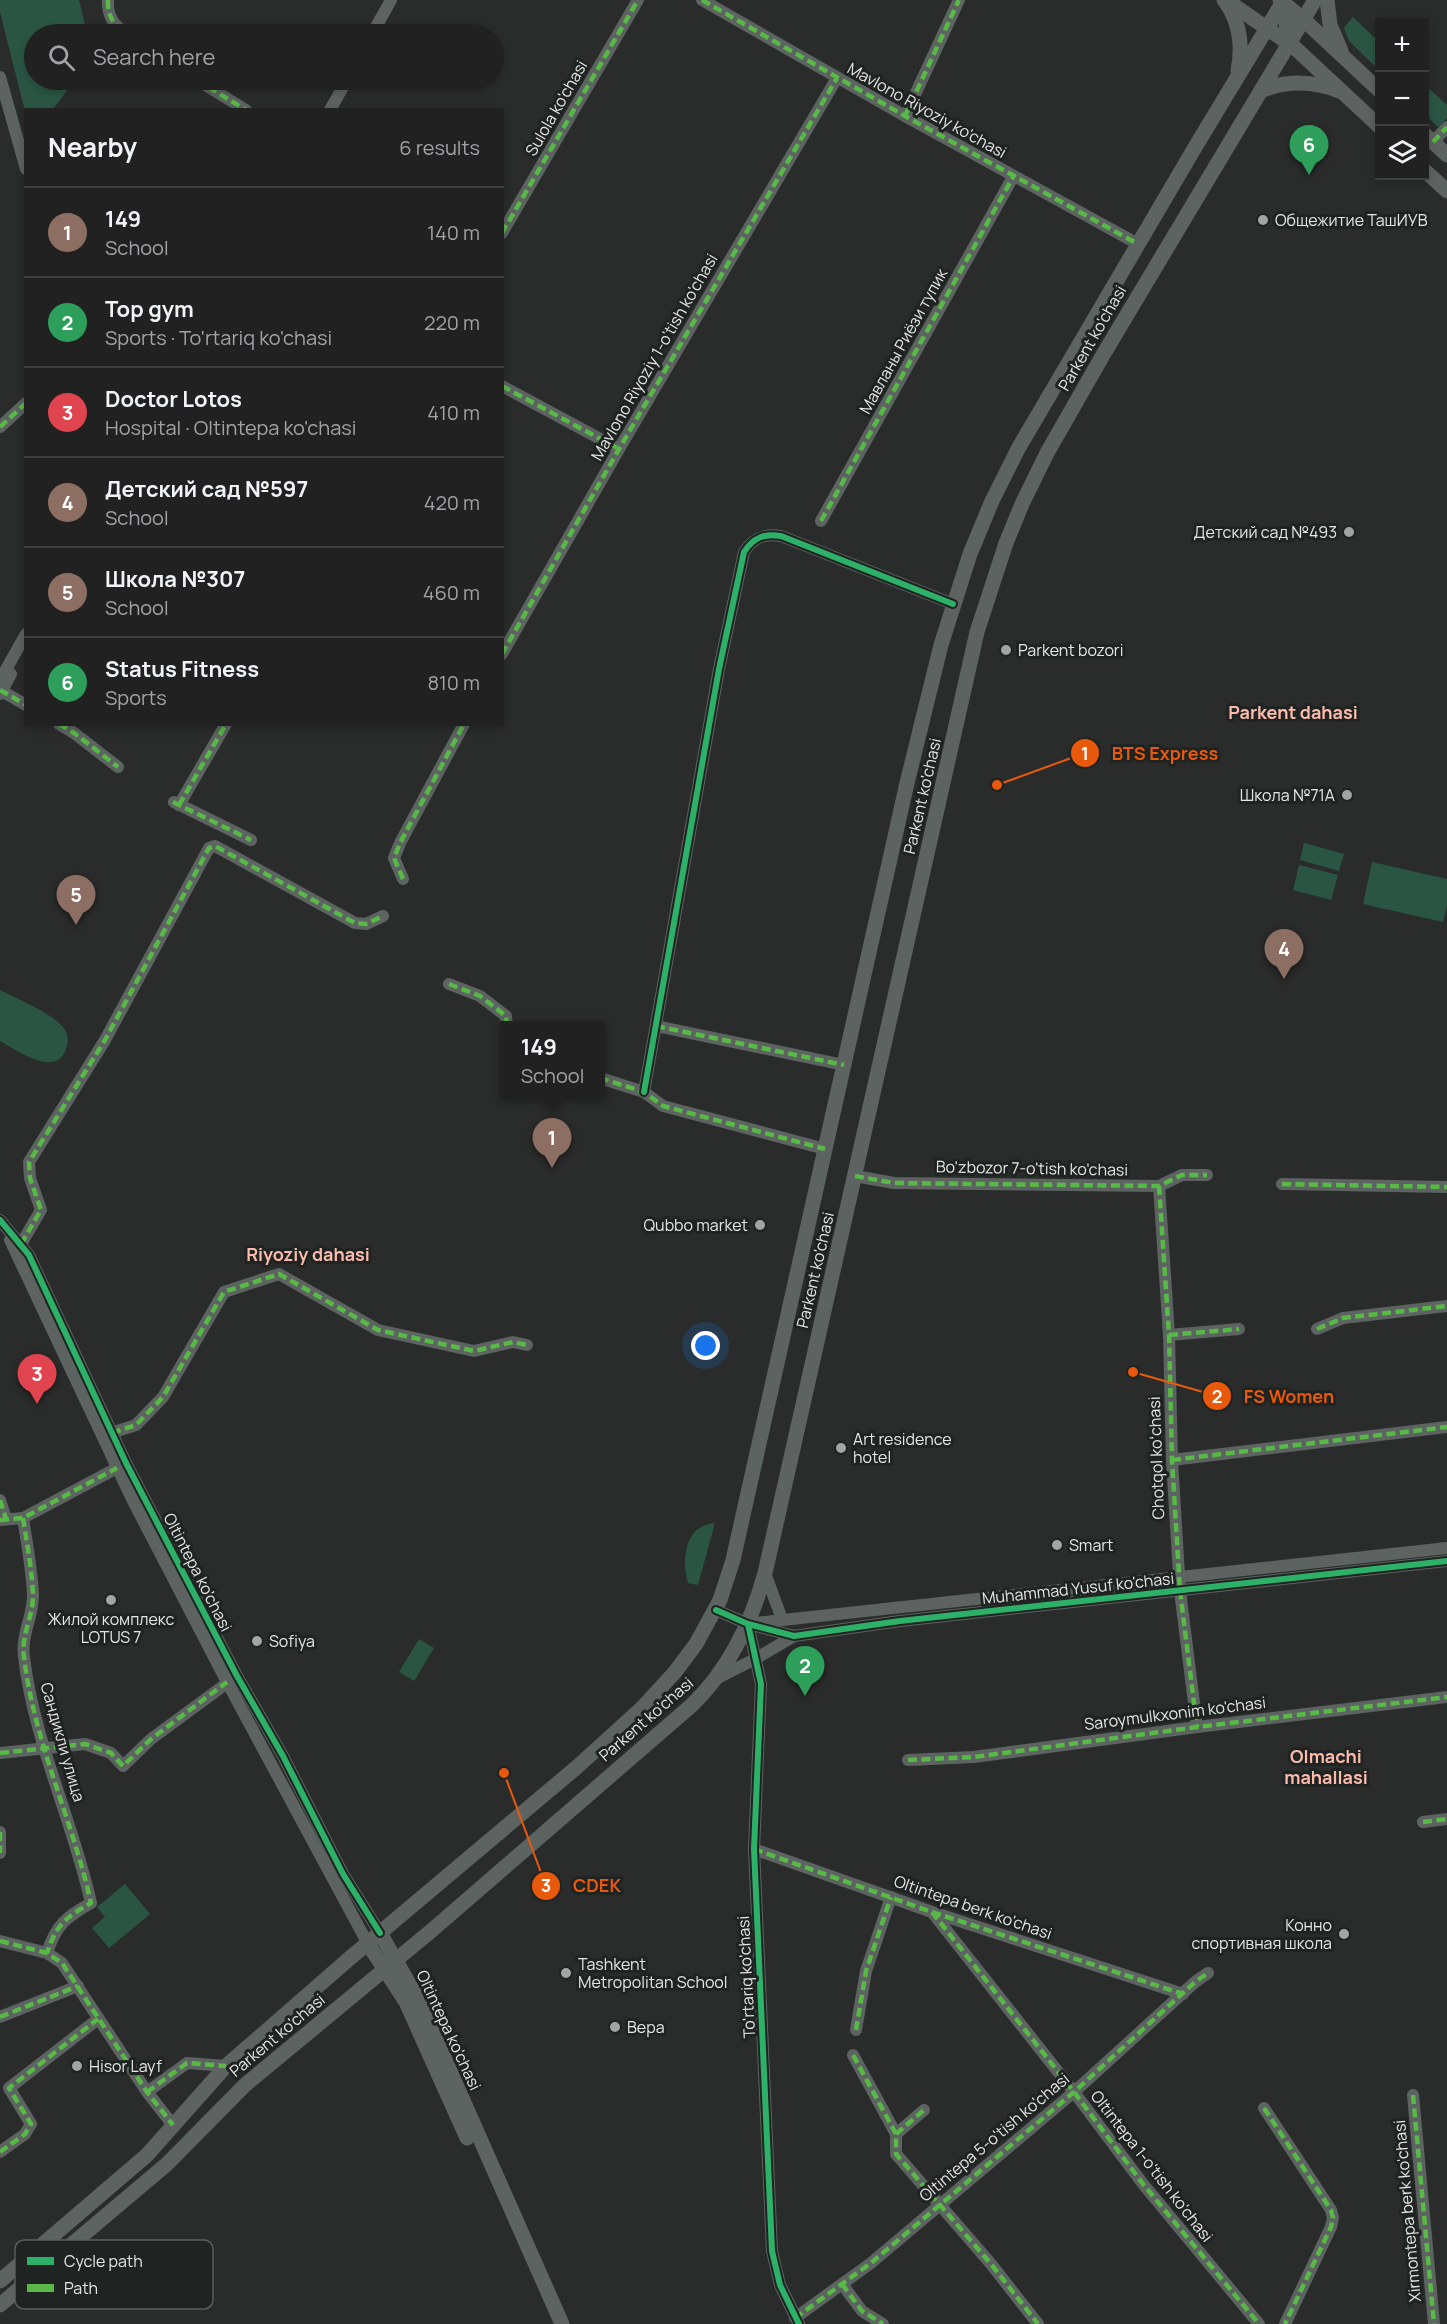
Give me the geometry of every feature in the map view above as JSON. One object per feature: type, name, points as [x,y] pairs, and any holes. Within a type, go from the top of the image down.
[{"type":"main road","points":[[1225,0],[1289,43],[1379,126]]},
{"type":"main road","points":[[1225,0],[1239,32],[1240,52],[1237,76]]},
{"type":"main road","name":"Parkent ko'chasi","points":[[77,2240],[167,2164],[245,2085],[692,1705],[716,1679],[734,1652],[748,1624],[765,1573],[977,633],[1006,543],[1047,453],[1103,354],[1315,0]]},
{"type":"main road","points":[[1327,0],[1330,25],[1343,57]]},
{"type":"main road","points":[[1282,1],[1289,43]]},
{"type":"main road","points":[[1282,1],[1375,86]]},
{"type":"main road","name":"Parkent ko'chasi","points":[[48,2240],[147,2155],[226,2066],[642,1708],[686,1658],[716,1610],[733,1560],[907,783],[952,604],[970,554],[1004,475],[1282,1]]},
{"type":"main road","points":[[1268,27],[1304,19]]},
{"type":"main road","points":[[1261,91],[1280,84],[1302,83],[1323,86],[1344,93]]},
{"type":"main road","points":[[1429,138],[1447,155]]},
{"type":"main road","points":[[1429,174],[1447,191]]},
{"type":"main road","name":"Oltintepa ko'chasi","points":[[380,1934],[406,2002],[482,2158],[556,2321]]},
{"type":"main road","name":"Oltintepa ko'chasi","points":[[368,1944],[390,1964]]},
{"type":"main road","name":"Parkent ko'chasi","points":[[0,2281],[15,2268]]},
{"type":"main road","name":"Parkent ko'chasi","points":[[0,2305],[15,2292]]},
{"type":"street","points":[[108,0],[108,9],[114,24]]},
{"type":"street","points":[[378,24],[391,0]]},
{"type":"street","name":"Sulola ko'chasi","points":[[504,230],[638,0]]},
{"type":"street","name":"Mavlono Riyoziy ko'chasi","points":[[702,0],[1013,177],[1138,244]]},
{"type":"street","points":[[905,116],[958,0]]},
{"type":"street","points":[[0,77],[24,162]]},
{"type":"street","name":"Mavlono Riyoziy 1-o'tish ko'chasi","points":[[504,650],[619,449],[837,78]]},
{"type":"street","points":[[213,90],[243,108]]},
{"type":"street","points":[[331,108],[341,90]]},
{"type":"street","points":[[1429,138],[1447,128]]},
{"type":"street","name":"Мавланы Риёзи тупик","points":[[821,521],[1013,177]]},
{"type":"street","points":[[504,387],[619,449]]},
{"type":"street","points":[[0,427],[24,405]]},
{"type":"street","points":[[644,1092],[717,680],[744,552],[747,547],[759,537],[781,536],[952,604]]},
{"type":"street","points":[[0,689],[24,638]]},
{"type":"street","points":[[0,689],[24,652]]},
{"type":"street","points":[[0,689],[24,704]]},
{"type":"street","points":[[62,726],[118,767]]},
{"type":"street","points":[[225,726],[176,803],[251,840]]},
{"type":"street","points":[[403,879],[394,858],[463,726]]},
{"type":"street","points":[[4,1232],[21,1244],[41,1210],[30,1178],[29,1162],[105,1040],[211,846],[215,846],[355,923],[366,924],[383,916]]},
{"type":"street","points":[[449,984],[480,996],[506,1016],[506,1021]]},
{"type":"street","points":[[656,1026],[844,1065]]},
{"type":"street","points":[[605,1080],[644,1092],[663,1106],[825,1149]]},
{"type":"street","name":"Bo'zbozor 7-o'tish ko'chasi","points":[[855,1176],[894,1183],[1159,1186],[1182,1175],[1207,1175]]},
{"type":"street","points":[[1282,1184],[1447,1186]]},
{"type":"street","name":"Chotqol koʻchasi","points":[[1159,1186],[1180,1591],[1197,1726]]},
{"type":"street","name":"Oltintepa ko'chasi","points":[[0,1220],[21,1244],[72,1345],[117,1468],[232,1679],[270,1733],[343,1874],[380,1934]]},
{"type":"street","name":"Oltintepa ko'chasi","points":[[4,1232],[232,1679],[258,1740],[368,1944]]},
{"type":"street","points":[[106,1435],[136,1425],[163,1397],[224,1292],[279,1274],[378,1330],[474,1351],[513,1342],[528,1346]]},
{"type":"street","points":[[1317,1329],[1343,1318],[1447,1306]]},
{"type":"street","points":[[1168,1335],[1239,1329]]},
{"type":"street","points":[[1172,1460],[1447,1427]]},
{"type":"street","points":[[0,1500],[3,1520],[23,1518],[117,1468]]},
{"type":"street","name":"Сандикли улица","points":[[23,1518],[33,1596],[23,1637],[24,1658],[45,1748],[83,1866],[91,1903],[76,1912],[54,1932],[47,1953]]},
{"type":"street","name":"Muhammad Yusuf ko'chasi","points":[[748,1624],[1447,1548]]},
{"type":"street","name":"Muhammad Yusuf ko'chasi","points":[[716,1679],[794,1636],[900,1621],[1447,1561]]},
{"type":"street","points":[[765,1573],[782,1619]]},
{"type":"street","name":"Muhammad Yusuf ko'chasi","points":[[716,1610],[748,1624],[794,1636]]},
{"type":"street","name":"To'rtariq ko'chasi","points":[[748,1624],[761,1684],[754,1849],[772,2251],[778,2279],[797,2321]]},
{"type":"street","points":[[0,1752],[85,1744],[111,1753],[123,1766],[151,1739],[232,1679]]},
{"type":"street","name":"Saroymulkxonim ko'chasi","points":[[908,1760],[974,1756],[1197,1726],[1447,1697]]},
{"type":"street","points":[[258,1740],[270,1733]]},
{"type":"street","points":[[1423,1822],[1447,1819]]},
{"type":"street","points":[[0,1833],[0,1853]]},
{"type":"street","name":"Oltintepa berk ko'chasi","points":[[754,1849],[932,1912],[1183,1994]]},
{"type":"street","points":[[856,2030],[866,1971],[891,1897]]},
{"type":"street","name":"Oltintepa 1-o'tish ko'chasi","points":[[932,1912],[1172,2221],[1259,2324]]},
{"type":"street","points":[[0,1941],[47,1953],[62,1963],[147,2092],[173,2125]]},
{"type":"street","name":"Oltintepa 5-o'tish ko'chasi","points":[[797,2321],[872,2263],[940,2203],[1074,2092],[1208,1973]]},
{"type":"street","points":[[0,2017],[78,1986]]},
{"type":"street","points":[[0,2152],[25,2134],[31,2124],[9,2088],[98,2019]]},
{"type":"street","points":[[853,2055],[896,2134],[896,2154],[992,2264],[1038,2324]]},
{"type":"street","points":[[147,2092],[187,2063],[226,2066]]},
{"type":"street","name":"Xirmontepa berk ko'chasi","points":[[1413,2095],[1434,2324]]},
{"type":"street","points":[[1264,2108],[1331,2210],[1333,2218],[1331,2227],[1285,2324]]},
{"type":"street","points":[[896,2134],[924,2110]]},
{"type":"street","points":[[842,2284],[862,2312],[883,2324]]},
{"type":"green space","points":[[0,0],[79,0],[85,24],[24,24],[24,90],[67,90],[54,108],[24,108],[0,12]]},
{"type":"green space","points":[[1353,17],[1375,38],[1375,66],[1349,41],[1344,28]]},
{"type":"green space","points":[[1429,89],[1447,105],[1447,118],[1438,127],[1429,118]]},
{"type":"green space","points":[[1304,843],[1344,854],[1339,871],[1300,860]]},
{"type":"green space","points":[[1372,862],[1447,879],[1447,906],[1443,922],[1363,904]]},
{"type":"green space","points":[[1299,865],[1338,875],[1331,900],[1293,890]]},
{"type":"green space","points":[[0,990],[41,1010],[63,1027],[68,1040],[62,1056],[55,1061],[36,1060],[0,1041]]},
{"type":"green space","points":[[715,1523],[698,1585],[688,1583],[685,1564],[691,1537],[705,1525]]},
{"type":"green space","points":[[419,1639],[434,1648],[414,1681],[399,1672]]},
{"type":"green space","points":[[125,1884],[150,1914],[109,1948],[92,1928],[105,1917],[97,1907]]},
{"type":"marked path","points":[[108,0],[109,11],[115,24]]},
{"type":"marked path","points":[[504,230],[638,0]]},
{"type":"marked path","points":[[702,0],[905,116],[1138,244]]},
{"type":"marked path","points":[[905,116],[959,0]]},
{"type":"marked path","points":[[504,650],[619,449],[837,78]]},
{"type":"marked path","points":[[213,90],[243,108]]},
{"type":"marked path","points":[[1433,142],[1447,127]]},
{"type":"marked path","points":[[821,521],[1013,177]]},
{"type":"marked path","points":[[504,387],[619,449]]},
{"type":"marked path","points":[[0,427],[24,405]]},
{"type":"marked path","points":[[0,690],[24,704]]},
{"type":"marked path","points":[[62,726],[118,767]]},
{"type":"marked path","points":[[179,805],[225,726]]},
{"type":"marked path","points":[[403,879],[394,858],[463,726]]},
{"type":"marked path","points":[[173,802],[251,840]]},
{"type":"marked path","points":[[21,1244],[41,1210],[30,1178],[29,1162],[105,1040],[209,848],[215,846],[355,923],[366,924],[383,916]]},
{"type":"marked path","points":[[449,984],[480,996],[506,1016],[506,1021]]},
{"type":"marked path","points":[[656,1026],[844,1065]]},
{"type":"marked path","points":[[605,1080],[644,1092],[663,1106],[825,1149]]},
{"type":"marked path","points":[[855,1176],[894,1183],[1159,1186],[1182,1175],[1207,1175]]},
{"type":"marked path","points":[[1282,1184],[1447,1187]]},
{"type":"marked path","points":[[1159,1186],[1169,1335],[1172,1460],[1180,1591],[1197,1727]]},
{"type":"marked path","points":[[112,1433],[136,1425],[163,1397],[224,1292],[279,1274],[378,1330],[474,1351],[513,1342],[527,1345]]},
{"type":"marked path","points":[[1317,1329],[1343,1318],[1447,1306]]},
{"type":"marked path","points":[[1169,1335],[1239,1329]]},
{"type":"marked path","points":[[1172,1460],[1447,1427]]},
{"type":"marked path","points":[[0,1520],[23,1518],[117,1468]]},
{"type":"marked path","points":[[0,1500],[6,1519]]},
{"type":"marked path","points":[[23,1518],[33,1595],[24,1649],[29,1689],[36,1720],[91,1903],[63,1923],[54,1935],[47,1953]]},
{"type":"marked path","points":[[0,1753],[85,1744],[111,1753],[123,1766],[151,1739],[227,1682]]},
{"type":"marked path","points":[[908,1760],[974,1757],[1447,1697]]},
{"type":"marked path","points":[[1423,1822],[1447,1819]]},
{"type":"marked path","points":[[0,1832],[0,1853]]},
{"type":"marked path","points":[[754,1849],[932,1912],[1183,1994]]},
{"type":"marked path","points":[[856,2030],[866,1971],[891,1897]]},
{"type":"marked path","points":[[932,1912],[1074,2092],[1143,2184],[1259,2324]]},
{"type":"marked path","points":[[0,1941],[47,1953],[62,1963],[147,2092],[173,2125]]},
{"type":"marked path","points":[[795,2318],[871,2263],[1074,2092],[1195,1982],[1208,1973]]},
{"type":"marked path","points":[[0,2017],[78,1986]]},
{"type":"marked path","points":[[0,2152],[25,2134],[31,2124],[9,2088],[98,2019]]},
{"type":"marked path","points":[[853,2055],[896,2134],[896,2154],[991,2264],[1038,2324]]},
{"type":"marked path","points":[[147,2092],[187,2063],[226,2066]]},
{"type":"marked path","points":[[1413,2095],[1434,2324]]},
{"type":"marked path","points":[[1264,2108],[1331,2210],[1333,2218],[1331,2227],[1285,2324]]},
{"type":"marked path","points":[[896,2134],[924,2110]]},
{"type":"marked path","points":[[842,2284],[862,2311],[883,2324]]},
{"type":"cycle path","points":[[644,1092],[719,669],[744,552],[751,543],[760,538],[769,535],[781,536],[953,604]]},
{"type":"cycle path","points":[[0,1220],[29,1255],[126,1463],[237,1676],[283,1756],[343,1874],[380,1933]]},
{"type":"cycle path","points":[[716,1610],[748,1624],[794,1636],[900,1621],[1447,1561]]},
{"type":"cycle path","points":[[748,1624],[761,1684],[754,1849],[772,2251],[780,2285],[799,2324]]},
{"type":"place","name":"Status Fitness","points":[[1309,175]]},
{"type":"place","name":"Общежитие ТашИУВ","points":[[1263,220]]},
{"type":"place","name":"Детский сад №493","points":[[1349,532]]},
{"type":"place","name":"Parkent bozori","points":[[1006,650]]},
{"type":"place","name":"BTS Express","points":[[997,785]]},
{"type":"place","name":"Школа №71А","points":[[1347,795]]},
{"type":"place","name":"Школа №307","points":[[76,925]]},
{"type":"place","name":"Детский сад №597","points":[[1284,979]]},
{"type":"place","name":"149","points":[[552,1168]]},
{"type":"place","name":"Qubbo market","points":[[760,1225]]},
{"type":"place","name":"FS Women","points":[[1133,1372]]},
{"type":"place","name":"Doctor Lotos","points":[[37,1404]]},
{"type":"place","name":"Art residence hotel","points":[[841,1448]]},
{"type":"place","name":"Smart","points":[[1057,1545]]},
{"type":"place","name":"Жилой комплекс LOTUS 7","points":[[111,1600]]},
{"type":"place","name":"Sofiya","points":[[257,1641]]},
{"type":"place","name":"Top gym","points":[[805,1696]]},
{"type":"place","name":"CDEK","points":[[504,1773]]},
{"type":"place","name":"Конно спортивная школа","points":[[1344,1934]]},
{"type":"place","name":"Tashkent Metropolitan School","points":[[566,1973]]},
{"type":"place","name":"Вера","points":[[615,2027]]},
{"type":"place","name":"Hisor Layf","points":[[77,2066]]},
{"type":"district","name":"Parkent dahasi","points":[[1293,712]]},
{"type":"district","name":"Riyoziy dahasi","points":[[308,1254]]},
{"type":"district","name":"Olmachi mahallasi","points":[[1326,1766]]}]
